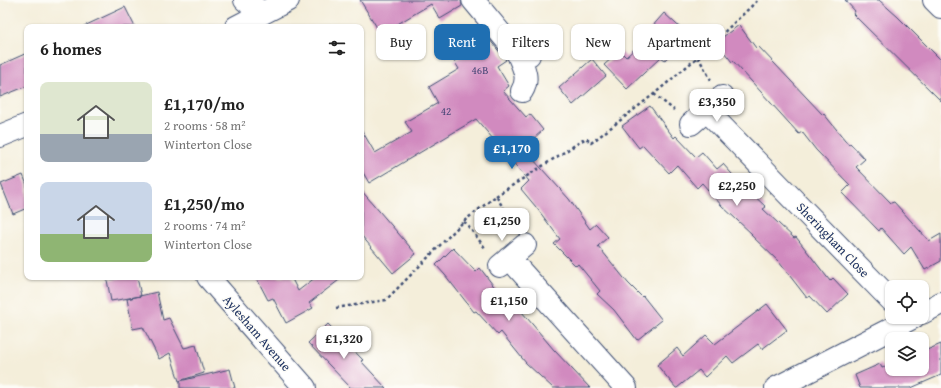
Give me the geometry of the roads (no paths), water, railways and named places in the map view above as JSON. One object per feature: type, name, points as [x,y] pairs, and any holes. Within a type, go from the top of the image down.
[{"type":"street","points":[[245,0],[262,13]]},
{"type":"street","points":[[242,24],[288,0]]},
{"type":"street","points":[[473,0],[523,54],[527,78],[526,84],[522,90]]},
{"type":"street","points":[[934,0],[941,7]]},
{"type":"street","name":"Sheringham Close","points":[[706,110],[885,294]]},
{"type":"street","points":[[0,136],[24,126]]},
{"type":"street","points":[[512,256],[626,388]]},
{"type":"street","name":"Aylesham Avenue","points":[[211,280],[305,388]]},
{"type":"street","points":[[929,309],[941,303]]},
{"type":"street","points":[[776,388],[899,324]]}]
